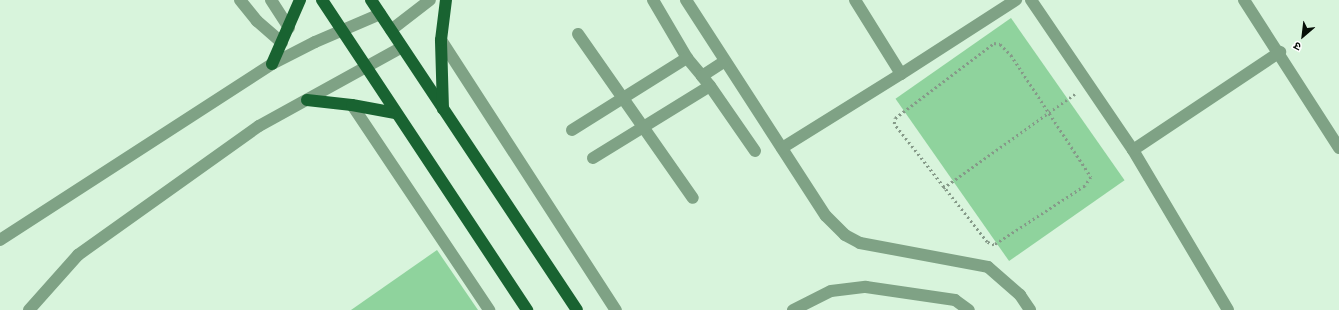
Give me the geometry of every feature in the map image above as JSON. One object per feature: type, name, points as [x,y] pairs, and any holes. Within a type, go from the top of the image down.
[{"type":"main road","points":[[272,64],[300,0]]},
{"type":"main road","points":[[322,0],[395,113],[527,310]]},
{"type":"main road","points":[[371,0],[577,310]]},
{"type":"main road","points":[[443,109],[441,40],[446,0]]},
{"type":"main road","points":[[307,100],[352,104],[395,113]]},
{"type":"street","points":[[240,0],[257,21],[282,43]]},
{"type":"street","points":[[271,0],[289,28]]},
{"type":"street","points":[[391,30],[430,0]]},
{"type":"street","points":[[653,0],[687,58],[710,86],[755,151]]},
{"type":"street","points":[[686,0],[826,216],[845,235],[860,243],[988,267],[1020,295],[1030,310]]},
{"type":"street","points":[[855,0],[901,74]]},
{"type":"street","points":[[782,148],[1016,0]]},
{"type":"street","points":[[1031,0],[1132,150],[1228,310]]},
{"type":"street","points":[[1244,0],[1280,52],[1339,148]]},
{"type":"street","points":[[0,240],[272,64],[342,30],[380,14]]},
{"type":"street","points":[[578,34],[621,98],[693,198]]},
{"type":"street","points":[[441,40],[616,310]]},
{"type":"street","points":[[29,310],[78,255],[260,126],[365,66],[402,47]]},
{"type":"street","points":[[1132,150],[1280,52]]},
{"type":"street","points":[[572,130],[687,58]]},
{"type":"street","points":[[702,76],[725,61]]},
{"type":"street","points":[[593,158],[643,129],[710,86]]},
{"type":"street","points":[[352,104],[489,310]]},
{"type":"street","points":[[793,310],[831,291],[866,286],[955,300],[969,310]]},
{"type":"path","points":[[994,43],[1000,44],[1011,55],[1048,114],[1086,167],[1091,177],[1085,186],[994,245],[987,242],[901,136],[894,124],[894,118],[994,43]]},
{"type":"path","points":[[943,188],[1088,84]]},
{"type":"green space","points":[[1011,18],[1125,180],[1009,261],[895,99]]},
{"type":"green space","points":[[437,250],[478,310],[351,310]]}]
